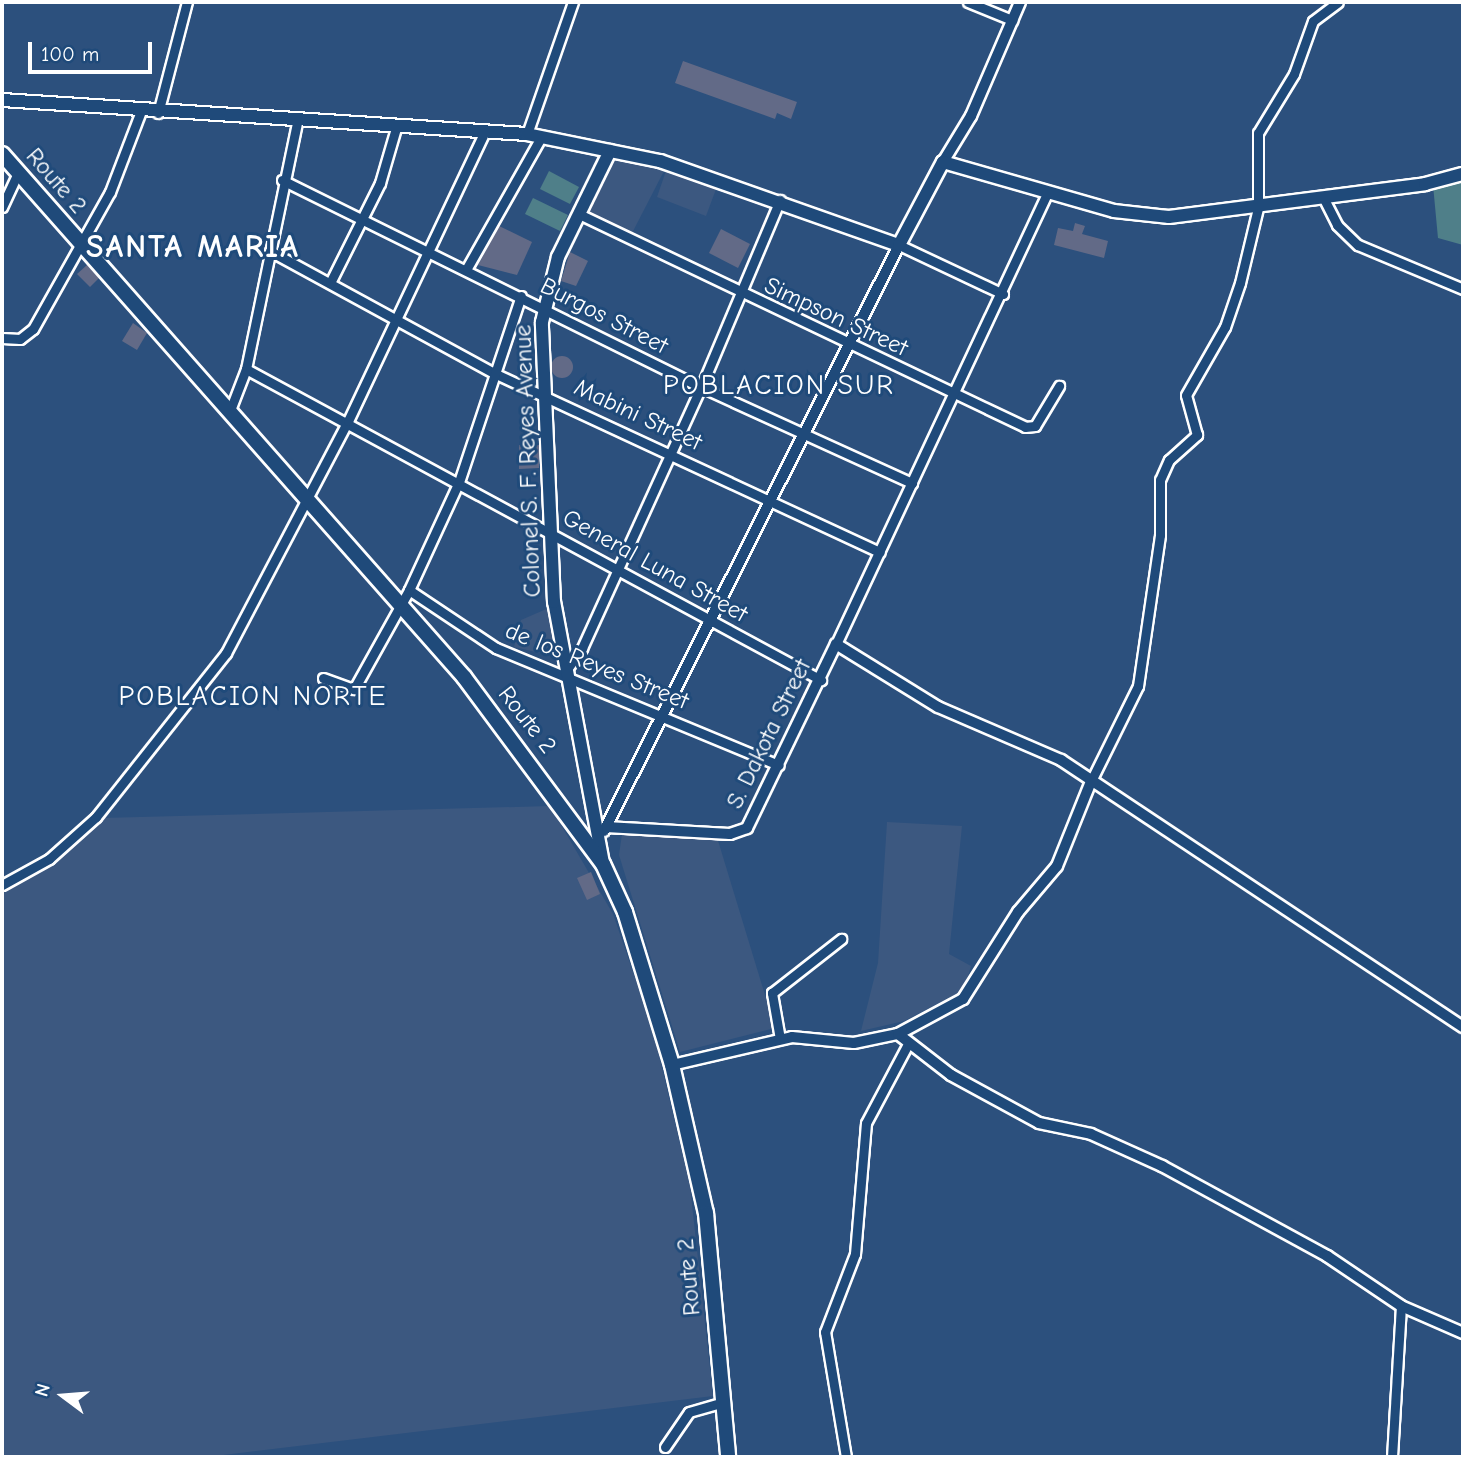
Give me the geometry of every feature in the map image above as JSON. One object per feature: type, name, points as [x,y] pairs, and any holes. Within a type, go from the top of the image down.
[{"type":"highway","name":"Route 2","points":[[2,154],[229,414],[399,603],[513,739],[603,864],[625,912],[672,1065],[706,1213],[728,1457]]},
{"type":"main road","points":[[2,100],[297,122],[527,134],[610,151],[780,199],[899,245],[943,162],[1114,211],[1169,217],[1324,199],[1463,174]]},
{"type":"main road","name":"Colonel S. F. Reyes Avenue","points":[[603,864],[567,671],[548,528],[543,306],[579,214],[610,151]]},
{"type":"street","points":[[159,113],[187,2]]},
{"type":"street","points":[[527,134],[541,80],[573,2]]},
{"type":"street","points":[[968,2],[1012,20]]},
{"type":"street","points":[[943,162],[976,106],[1020,2]]},
{"type":"street","points":[[672,1065],[780,1039],[853,1044],[898,1034],[969,993],[1018,912],[1057,866],[1138,686],[1163,470],[1197,435],[1187,390],[1233,307],[1258,208],[1258,133],[1294,74],[1313,21],[1338,2]]},
{"type":"street","points":[[2,338],[28,335],[81,245],[125,160],[141,111]]},
{"type":"street","points":[[229,414],[246,369],[282,180],[297,122]]},
{"type":"street","points":[[330,282],[364,220],[396,128]]},
{"type":"street","points":[[2,885],[49,859],[96,817],[226,653],[348,421],[484,132]]},
{"type":"street","points":[[467,268],[541,137]]},
{"type":"street","points":[[2,207],[18,173]]},
{"type":"street","name":"Burgos Street","points":[[282,180],[467,268],[701,387],[912,483]]},
{"type":"street","points":[[1048,192],[1003,294],[836,644],[938,707],[1061,760],[1096,781],[1460,1022]]},
{"type":"street","points":[[567,671],[582,648],[669,451],[701,387],[780,199]]},
{"type":"street","points":[[1324,199],[1338,225],[1358,245],[1463,289]]},
{"type":"street","name":"Simpson Street","points":[[579,214],[740,294],[1031,428],[1059,386]]},
{"type":"street","points":[[600,840],[807,433],[899,245],[1003,294]]},
{"type":"street","name":"Mabini Street","points":[[270,251],[496,374],[545,393],[880,552]]},
{"type":"street","points":[[323,678],[354,689],[399,603],[409,590],[459,482],[521,296]]},
{"type":"street","name":"General Luna Street","points":[[246,369],[548,528],[821,680]]},
{"type":"street","name":"de los Reyes Street","points":[[409,590],[496,648],[567,671],[779,765]]},
{"type":"street","name":"S. Dakota Street","points":[[606,827],[740,832],[753,819],[836,644]]},
{"type":"street","points":[[780,1039],[772,993],[841,939]]},
{"type":"street","points":[[898,1034],[906,1046],[1040,1124],[1091,1134],[1163,1167],[1327,1256],[1401,1306],[1463,1333]]},
{"type":"street","points":[[846,1457],[826,1324],[855,1254],[866,1123],[906,1046]]},
{"type":"street","points":[[1392,1457],[1401,1306]]},
{"type":"street","points":[[665,1447],[689,1412],[723,1402]]},
{"type":"shaded area","points":[[614,159],[664,171],[630,237],[587,212]]},
{"type":"shaded area","points":[[668,165],[719,181],[706,216],[657,197]]},
{"type":"shaded area","points":[[551,607],[562,658],[514,647],[521,620]]},
{"type":"shaded area","points":[[550,806],[613,914],[653,1030],[690,1186],[713,1396],[207,1457],[2,1457],[2,889],[43,869],[102,818]]},
{"type":"shaded area","points":[[887,822],[962,826],[949,954],[971,966],[964,990],[904,1021],[861,1031],[878,963]]},
{"type":"shaded area","points":[[623,827],[716,834],[775,1028],[680,1052],[619,855]]},
{"type":"green space","points":[[549,171],[579,187],[570,204],[540,189]]},
{"type":"green space","points":[[1463,179],[1463,245],[1438,238],[1433,185]]},
{"type":"green space","points":[[533,198],[568,215],[560,231],[525,214]]},
{"type":"building","points":[[683,61],[797,102],[791,119],[777,113],[775,119],[675,83]]},
{"type":"building","points":[[1075,223],[1085,226],[1082,234],[1108,241],[1104,258],[1054,245],[1058,228],[1073,231]]},
{"type":"building","points":[[499,226],[532,242],[517,275],[478,265]]},
{"type":"building","points":[[721,229],[750,244],[738,268],[709,253]]},
{"type":"building","points":[[570,252],[588,261],[576,286],[561,281]]},
{"type":"building","points":[[87,265],[99,278],[90,287],[77,274]]},
{"type":"building","points":[[133,323],[147,333],[137,350],[122,341]]},
{"type":"building","points":[[558,356],[566,356],[573,363],[573,371],[566,378],[558,378],[551,371],[551,363]]},
{"type":"building","points":[[519,445],[539,445],[539,468],[519,469]]},
{"type":"building","points":[[591,872],[600,894],[587,900],[577,878]]},
{"type":"district","name":"SANTA MARIA","points":[[193,247]]},
{"type":"district","name":"POBLACION SUR","points":[[779,385]]},
{"type":"district","name":"POBLACION NORTE","points":[[253,696]]}]
